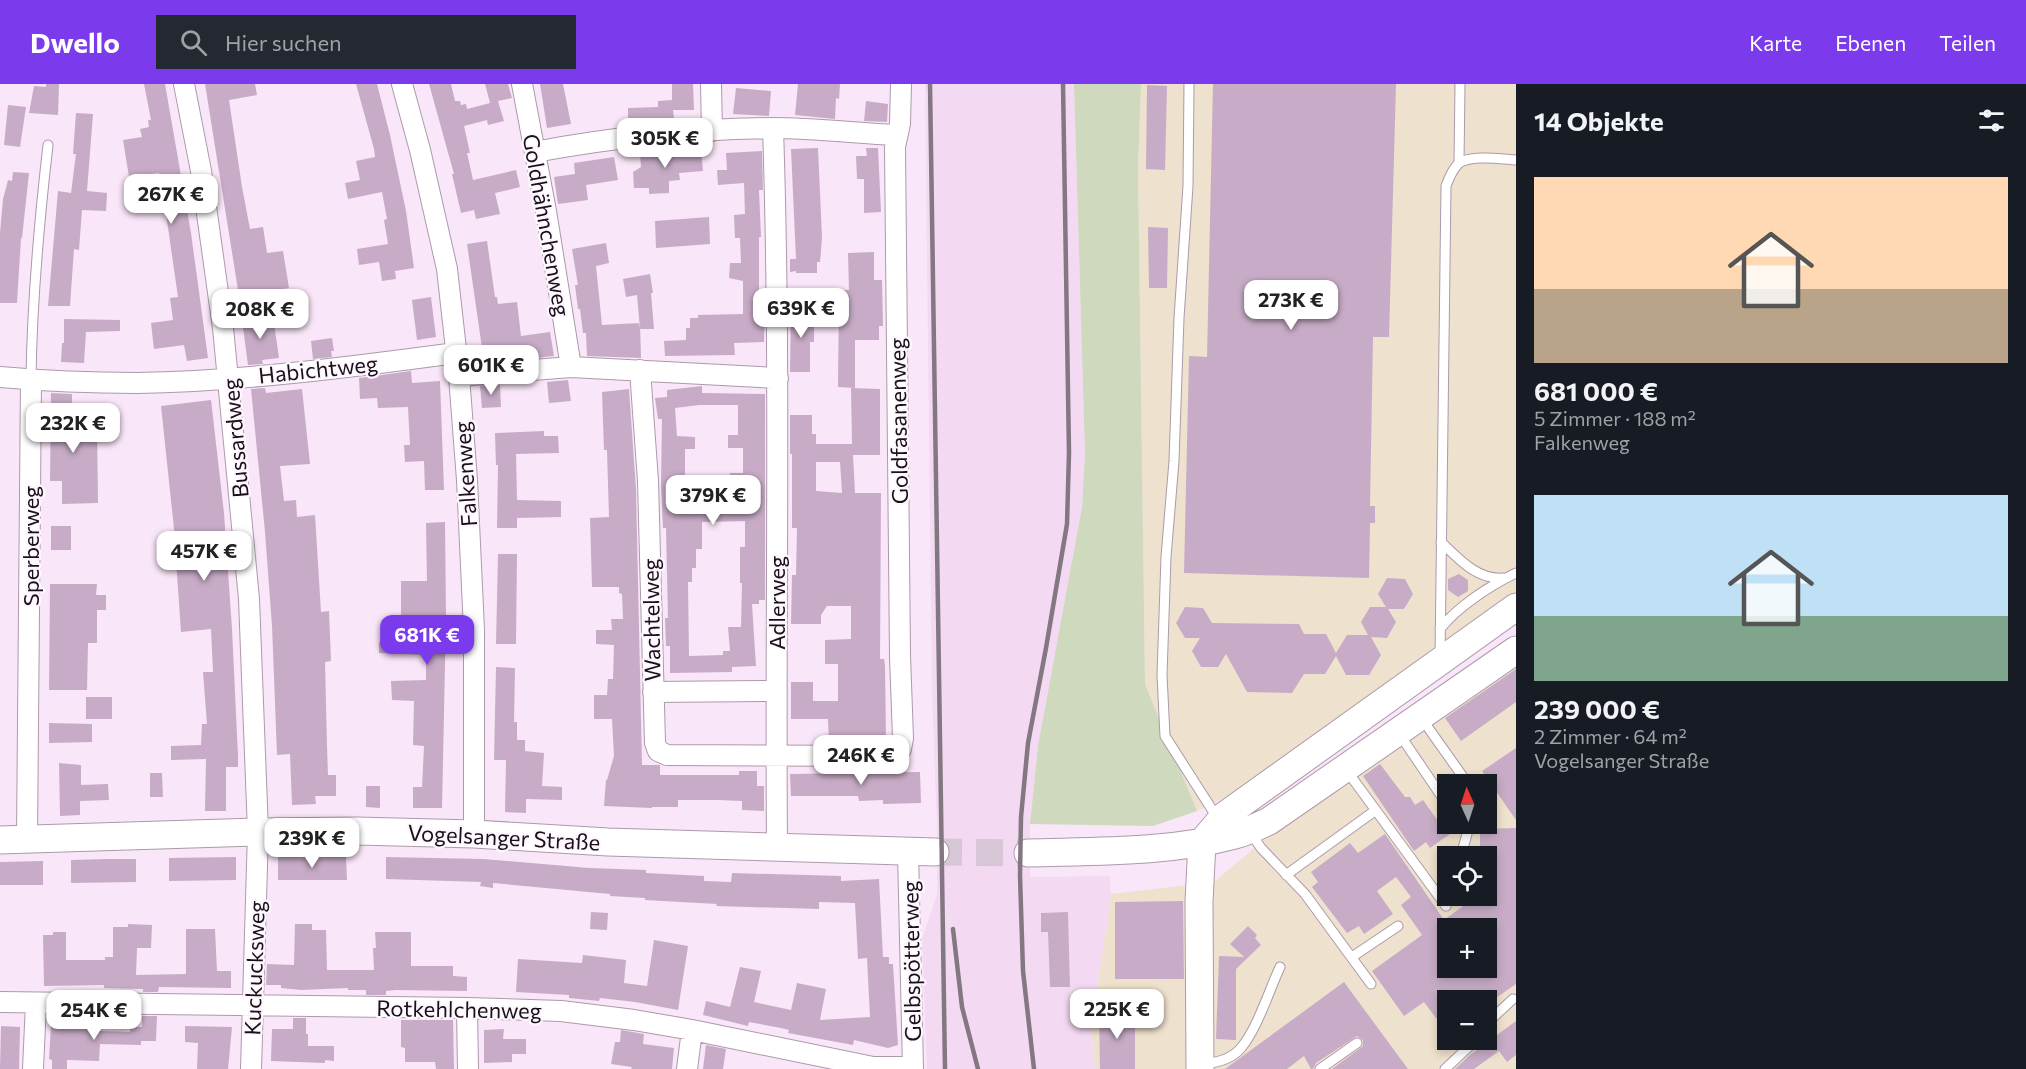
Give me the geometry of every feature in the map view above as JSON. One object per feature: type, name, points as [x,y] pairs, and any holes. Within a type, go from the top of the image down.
[{"type":"street","name":"Bussardweg","points":[[184,84],[206,205],[230,379],[249,599],[258,832]]},
{"type":"street","name":"Falkenweg","points":[[402,84],[445,259],[459,376],[474,630],[474,834]]},
{"type":"street","name":"Goldhähnchenweg","points":[[522,84],[546,211],[570,367]]},
{"type":"street","points":[[711,84],[712,131]]},
{"type":"street","name":"Goldfasanenweg","points":[[777,754],[895,756],[901,749],[903,738],[900,644],[896,135],[900,124],[901,84]]},
{"type":"street","points":[[535,152],[613,138],[773,128],[896,135]]},
{"type":"street","name":"Adlerweg","points":[[773,128],[778,378],[777,848]]},
{"type":"street","name":"Habichtweg","points":[[0,377],[135,383],[230,379],[456,353]]},
{"type":"street","points":[[459,376],[570,367],[778,378]]},
{"type":"street","name":"Wachtelweg","points":[[640,370],[648,481],[653,692],[655,742],[658,751],[667,755],[777,754]]},
{"type":"street","name":"Sperberweg","points":[[27,839],[31,380]]},
{"type":"street","points":[[1200,1067],[1199,902],[1202,843],[1224,816],[1516,607]]},
{"type":"street","points":[[1028,853],[1133,851],[1202,843],[1238,835],[1269,821],[1346,770],[1516,650]]},
{"type":"street","points":[[1436,663],[1452,694]]},
{"type":"street","points":[[653,692],[776,691]]},
{"type":"street","name":"Vogelsanger Straße","points":[[0,840],[357,831],[474,834],[608,842],[935,852]]},
{"type":"street","name":"Kuckucksweg","points":[[251,1069],[258,832]]},
{"type":"street","name":"Gelbspötterweg","points":[[908,852],[913,1068]]},
{"type":"street","name":"Rotkehlchenweg","points":[[0,1002],[561,1011],[692,1030],[873,1067],[913,1068]]},
{"type":"street","points":[[33,1069],[36,1003]]},
{"type":"street","points":[[467,1008],[468,1069]]},
{"type":"street","points":[[687,1069],[692,1030]]},
{"type":"lane","points":[[1189,84],[1188,186],[1179,318],[1174,461],[1166,557],[1162,675],[1165,736],[1220,821]]},
{"type":"lane","points":[[1436,663],[1440,629],[1446,186],[1459,162],[1460,84]]},
{"type":"lane","name":"Sperberweg","points":[[31,380],[32,319],[38,233],[48,145]]},
{"type":"lane","points":[[1459,162],[1475,158],[1516,160]]},
{"type":"lane","points":[[1441,542],[1464,564],[1478,573],[1492,579],[1506,578]]},
{"type":"lane","points":[[1440,629],[1450,615],[1516,573]]},
{"type":"lane","points":[[1420,717],[1461,774]]},
{"type":"lane","points":[[1398,733],[1437,790]]},
{"type":"lane","points":[[1346,770],[1437,894]]},
{"type":"lane","points":[[1286,875],[1376,810]]},
{"type":"lane","points":[[1249,830],[1261,848],[1305,894],[1371,984]]},
{"type":"lane","points":[[1352,957],[1398,927]]},
{"type":"lane","points":[[1200,1067],[1218,1062],[1240,1049],[1252,1030],[1280,967]]},
{"type":"lane","points":[[1497,1014],[1513,999]]},
{"type":"lane","points":[[1320,1069],[1357,1043]]},
{"type":"lane","points":[[1445,1069],[1465,1050]]},
{"type":"shaded area","points":[[925,84],[1074,84],[1085,454],[1082,507],[1038,746],[1030,824],[1030,877],[1110,876],[1111,894],[1091,1028],[1095,1069],[927,1069],[922,939],[937,895],[937,827],[932,692]]},
{"type":"shaded area","points":[[1141,84],[1516,84],[1516,599],[1276,773],[1197,811],[1145,684],[1138,168]]},
{"type":"shaded area","points":[[1516,657],[1516,1069],[1095,1069],[1091,1028],[1111,894],[1214,882],[1305,805]]},
{"type":"green space","points":[[1074,84],[1141,84],[1138,168],[1145,684],[1197,811],[1153,826],[1030,824],[1038,746],[1082,507],[1085,454]]},
{"type":"building","points":[[46,84],[59,84],[58,115],[29,113],[34,86],[46,87]]},
{"type":"building","points":[[144,84],[165,84],[191,233],[208,358],[187,361],[184,345],[154,349],[151,323],[173,320],[170,298],[178,297],[159,173],[129,177],[123,140],[142,137],[140,129],[149,127],[148,120],[151,120]]},
{"type":"building","points":[[205,84],[255,84],[257,95],[229,100],[242,187],[250,229],[263,227],[267,253],[283,251],[289,288],[239,296]]},
{"type":"building","points":[[356,84],[377,84],[406,211],[414,268],[395,271],[396,279],[382,281],[379,262],[359,265],[357,249],[388,244],[384,220],[387,219],[382,192],[348,199],[345,183],[360,180],[356,161],[375,157]]},
{"type":"building","points":[[429,84],[451,84],[455,101],[460,101],[461,105],[466,104],[467,109],[490,103],[485,84],[508,84],[512,98],[498,101],[504,121],[488,125],[487,120],[464,126],[473,180],[516,170],[520,187],[495,193],[500,214],[476,219],[474,210],[461,213],[452,174],[454,174]]},
{"type":"building","points":[[540,84],[563,84],[571,124],[547,128]]},
{"type":"building","points":[[672,84],[693,84],[694,110],[673,110],[674,118],[660,118],[660,122],[628,125],[628,108],[658,107],[658,101],[672,100]]},
{"type":"building","points":[[798,84],[840,84],[839,99],[836,98],[835,119],[795,115]]},
{"type":"building","points":[[1213,84],[1396,84],[1389,337],[1373,337],[1370,506],[1375,506],[1375,523],[1370,523],[1369,578],[1184,573],[1189,356],[1207,357]]},
{"type":"building","points":[[1147,85],[1167,86],[1165,170],[1146,169]]},
{"type":"building","points":[[736,88],[771,91],[769,116],[733,114]]},
{"type":"building","points":[[866,101],[888,104],[887,122],[864,121]]},
{"type":"building","points":[[8,105],[26,107],[20,147],[4,145]]},
{"type":"building","points":[[76,113],[93,114],[87,191],[107,193],[106,211],[82,210],[79,250],[74,249],[70,306],[48,306],[58,191],[71,193],[76,154],[73,154]]},
{"type":"building","points":[[818,148],[822,238],[820,262],[817,262],[817,273],[790,272],[790,259],[796,259],[791,149]]},
{"type":"building","points":[[866,148],[878,148],[881,212],[864,213],[864,179],[857,179],[856,156],[867,156]]},
{"type":"building","points":[[701,150],[703,171],[679,173],[680,180],[669,181],[669,193],[649,194],[649,188],[634,188],[633,172],[641,167],[640,154]]},
{"type":"building","points":[[762,151],[763,190],[759,190],[761,237],[759,237],[759,293],[765,293],[764,342],[734,343],[735,355],[665,356],[664,341],[686,340],[686,328],[690,328],[690,318],[698,318],[698,315],[743,314],[743,281],[729,278],[730,263],[741,263],[740,238],[735,238],[734,215],[745,214],[744,183],[718,185],[717,170],[727,170],[726,153]]},
{"type":"building","points":[[614,157],[618,180],[586,185],[588,200],[558,204],[554,177],[575,174],[574,163]]},
{"type":"building","points":[[13,172],[29,173],[21,238],[17,303],[0,303],[0,233],[3,199],[8,180],[12,181]]},
{"type":"building","points":[[709,217],[710,244],[656,248],[655,221]]},
{"type":"building","points":[[1148,227],[1168,228],[1167,288],[1149,288]]},
{"type":"building","points":[[487,241],[498,304],[517,302],[521,336],[550,332],[554,356],[526,359],[524,350],[483,355],[467,244]]},
{"type":"building","points":[[606,243],[609,263],[596,266],[602,325],[640,323],[641,358],[587,356],[586,333],[583,333],[580,309],[578,309],[575,285],[578,285],[572,249]]},
{"type":"building","points":[[874,252],[874,280],[882,280],[883,326],[879,326],[879,340],[855,340],[855,388],[838,387],[839,290],[849,290],[848,253]]},
{"type":"building","points":[[650,274],[654,329],[640,329],[637,295],[626,297],[623,279]]},
{"type":"building","points":[[431,297],[436,337],[417,340],[412,300]]},
{"type":"building","points":[[810,306],[810,325],[814,324],[814,342],[810,342],[810,372],[790,372],[791,307]]},
{"type":"building","points":[[273,316],[279,358],[262,360],[263,364],[248,365],[242,320]]},
{"type":"building","points":[[64,319],[120,320],[120,331],[86,332],[84,363],[61,362]]},
{"type":"building","points":[[332,338],[334,351],[331,351],[332,357],[313,359],[311,341]]},
{"type":"building","points":[[411,371],[412,383],[440,381],[444,490],[425,490],[424,461],[405,462],[404,445],[410,445],[408,407],[378,408],[377,398],[360,399],[359,378]]},
{"type":"building","points":[[568,380],[571,401],[549,403],[547,382]]},
{"type":"building","points":[[500,385],[501,407],[482,408],[480,386]]},
{"type":"building","points":[[702,386],[702,393],[765,394],[765,600],[759,600],[759,604],[752,604],[756,666],[732,667],[732,672],[670,673],[670,646],[666,646],[665,618],[668,618],[666,528],[663,528],[661,486],[662,419],[658,419],[655,398],[667,397],[667,390]],"holes":[[[699,405],[738,405],[738,435],[728,435],[728,448],[743,448],[743,473],[730,473],[730,506],[696,507],[695,476],[685,476],[685,449],[695,449],[695,437],[677,436],[675,408]],[[745,521],[745,547],[740,547],[741,627],[728,627],[730,651],[723,651],[723,655],[689,656],[688,582],[692,582],[692,568],[696,568],[696,549],[702,549],[702,522]]]},
{"type":"building","points":[[265,388],[266,393],[302,389],[310,464],[280,466],[284,501],[296,500],[297,517],[315,515],[321,612],[329,611],[331,661],[325,662],[328,775],[336,775],[336,796],[315,796],[316,804],[292,805],[290,754],[277,755],[272,626],[251,389]]},
{"type":"building","points":[[851,388],[880,389],[880,455],[853,455],[855,493],[881,493],[880,659],[884,659],[885,666],[886,741],[868,741],[868,744],[829,744],[828,719],[791,719],[791,682],[813,682],[813,701],[838,701],[838,664],[825,664],[825,640],[851,639],[851,606],[827,606],[821,615],[821,624],[791,624],[792,575],[796,575],[797,528],[792,528],[790,415],[812,415],[812,434],[816,434],[816,444],[852,444]],"holes":[[[816,462],[840,462],[842,493],[816,491]]]},
{"type":"building","points":[[629,389],[636,489],[642,765],[660,765],[660,775],[739,775],[739,771],[757,771],[757,786],[764,786],[764,811],[742,810],[742,801],[718,800],[678,800],[678,807],[604,806],[606,780],[614,756],[612,719],[594,719],[594,695],[607,695],[608,679],[613,679],[614,645],[596,644],[596,630],[612,630],[611,619],[623,619],[622,594],[619,593],[619,587],[592,587],[590,518],[609,517],[602,392]]},
{"type":"building","points":[[51,393],[72,394],[72,425],[97,424],[98,503],[62,504],[62,481],[50,481]]},
{"type":"building","points":[[211,400],[224,513],[238,756],[238,767],[226,767],[226,811],[205,811],[206,759],[171,760],[171,746],[201,745],[202,724],[207,724],[203,672],[213,672],[211,629],[181,632],[176,560],[189,560],[189,539],[175,538],[161,406]]},
{"type":"building","points":[[544,431],[544,436],[558,436],[559,453],[516,454],[517,500],[561,501],[561,517],[517,518],[517,528],[497,528],[498,465],[496,465],[495,433]]},
{"type":"building","points":[[445,522],[446,618],[442,808],[413,808],[413,787],[422,787],[424,746],[413,745],[414,701],[392,700],[391,681],[426,680],[426,655],[379,653],[379,642],[426,642],[426,618],[401,618],[401,581],[427,581],[426,523]]},
{"type":"building","points":[[51,526],[71,526],[71,550],[51,550]]},
{"type":"building","points":[[498,554],[517,554],[516,644],[496,644]]},
{"type":"building","points":[[1459,574],[1468,580],[1468,591],[1458,597],[1448,590],[1448,579]]},
{"type":"building","points":[[1387,578],[1405,579],[1413,594],[1404,609],[1388,609],[1396,622],[1387,638],[1371,637],[1381,655],[1369,675],[1346,675],[1336,656],[1325,674],[1304,674],[1292,693],[1247,692],[1226,654],[1218,667],[1201,667],[1192,651],[1200,638],[1185,638],[1176,623],[1185,607],[1203,608],[1212,623],[1299,624],[1304,634],[1326,634],[1336,653],[1347,635],[1368,635],[1361,622],[1370,607],[1386,607],[1378,594]]},
{"type":"building","points":[[50,584],[97,584],[96,595],[106,595],[106,610],[97,610],[97,643],[88,643],[87,690],[49,690]]},
{"type":"building","points":[[496,667],[515,668],[514,722],[517,722],[517,740],[525,740],[525,751],[544,753],[542,786],[562,787],[562,800],[526,799],[526,813],[505,812],[506,760],[494,760]]},
{"type":"building","points":[[1516,669],[1516,702],[1461,741],[1445,718]]},
{"type":"building","points":[[86,697],[112,697],[112,719],[86,719]]},
{"type":"building","points":[[49,723],[92,724],[92,742],[49,743]]},
{"type":"building","points":[[1516,748],[1516,820],[1497,793],[1497,774],[1484,774],[1482,771]]},
{"type":"building","points":[[59,763],[81,765],[81,785],[108,784],[109,800],[80,801],[80,815],[60,816]]},
{"type":"building","points":[[1380,764],[1405,797],[1410,797],[1415,805],[1423,800],[1437,820],[1437,834],[1450,834],[1430,848],[1426,842],[1414,851],[1363,776]]},
{"type":"building","points":[[920,772],[921,803],[883,804],[883,800],[859,801],[858,796],[791,796],[790,774]]},
{"type":"building","points":[[150,773],[162,773],[163,797],[150,797]]},
{"type":"building","points":[[366,786],[380,786],[380,808],[366,807]]},
{"type":"building","points":[[1516,828],[1516,984],[1497,997],[1497,990],[1437,990],[1437,1019],[1424,1002],[1404,1016],[1372,971],[1422,935],[1401,905],[1411,897],[1396,877],[1377,891],[1393,914],[1364,934],[1359,926],[1347,933],[1312,887],[1318,882],[1311,872],[1350,843],[1358,853],[1385,834],[1443,918],[1437,918],[1437,978],[1497,978],[1497,918],[1447,918],[1463,906],[1497,906],[1497,846],[1480,846],[1480,834],[1497,834],[1497,829]]},
{"type":"building","points":[[236,857],[236,880],[169,881],[169,858]]},
{"type":"building","points":[[278,857],[346,857],[347,880],[278,880]]},
{"type":"building","points":[[386,857],[483,859],[589,868],[646,870],[646,873],[704,876],[704,881],[731,882],[732,873],[841,876],[841,881],[879,879],[883,957],[889,957],[889,964],[893,964],[898,1045],[888,1048],[854,1040],[853,1045],[788,1033],[789,1030],[781,1028],[749,1022],[748,1026],[703,1015],[706,1001],[730,1007],[740,967],[761,971],[754,1002],[791,1010],[797,983],[826,989],[820,1020],[870,1017],[867,958],[858,959],[855,903],[819,902],[819,909],[716,906],[717,904],[645,900],[645,898],[610,896],[610,894],[493,883],[493,888],[480,886],[481,882],[386,879]]},
{"type":"building","points":[[136,859],[136,882],[71,883],[71,860]]},
{"type":"building","points":[[43,861],[43,885],[0,885],[0,862]]},
{"type":"building","points":[[1183,901],[1184,979],[1115,979],[1115,902]]},
{"type":"building","points":[[591,912],[608,913],[607,930],[590,929]]},
{"type":"building","points":[[1068,912],[1070,987],[1050,987],[1048,932],[1041,932],[1041,913]]},
{"type":"building","points":[[128,924],[152,925],[151,948],[137,948],[136,975],[186,974],[186,929],[215,929],[217,971],[231,971],[231,988],[159,987],[158,992],[143,992],[143,989],[104,988],[104,985],[44,986],[43,935],[66,932],[66,960],[105,960],[105,957],[113,957],[113,927],[128,927]]},
{"type":"building","points":[[295,924],[312,924],[312,930],[326,930],[327,970],[374,970],[375,932],[411,932],[411,966],[453,966],[453,976],[467,977],[467,991],[396,990],[386,991],[386,995],[366,995],[366,990],[348,990],[348,988],[301,990],[281,988],[281,985],[266,985],[267,964],[294,965]]},
{"type":"building","points":[[1248,926],[1257,935],[1255,938],[1261,945],[1236,969],[1236,1040],[1216,1039],[1219,956],[1244,957],[1230,944]]},
{"type":"building","points":[[654,940],[688,946],[678,1010],[600,998],[599,1001],[569,998],[569,995],[516,992],[518,959],[582,963],[583,955],[626,960],[624,983],[647,986]]},
{"type":"building","points":[[1344,982],[1408,1069],[1332,1069],[1363,1046],[1363,1040],[1357,1036],[1316,1063],[1313,1069],[1304,1056],[1287,1069],[1225,1069]]},
{"type":"building","points":[[1099,1011],[1135,1011],[1135,1069],[1100,1069]]},
{"type":"building","points":[[142,1016],[157,1016],[156,1041],[141,1041],[141,1045],[100,1044],[99,1061],[67,1060],[67,1069],[52,1069],[52,1060],[49,1059],[51,1025],[130,1032],[130,1027],[142,1027]]},
{"type":"building","points":[[293,1018],[306,1018],[308,1046],[334,1046],[334,1061],[325,1060],[325,1063],[271,1061],[272,1029],[293,1029]]},
{"type":"building","points":[[401,1020],[453,1020],[454,1069],[436,1069],[435,1062],[405,1062],[405,1048],[401,1047]]},
{"type":"building","points":[[1516,1021],[1516,1055],[1507,1062],[1499,1051],[1474,1069],[1455,1069],[1476,1050],[1497,1050],[1497,1035]]},
{"type":"building","points":[[1,1026],[20,1027],[19,1069],[0,1069]]},
{"type":"building","points":[[185,1026],[232,1027],[228,1069],[197,1069],[198,1043],[185,1042]]},
{"type":"building","points":[[504,1029],[503,1039],[526,1039],[526,1054],[512,1054],[512,1062],[484,1063],[484,1030]]},
{"type":"building","points":[[621,1030],[644,1034],[643,1044],[674,1048],[672,1069],[631,1069],[632,1067],[611,1064],[615,1042],[620,1042]]},
{"type":"building","points":[[706,1045],[726,1049],[723,1069],[703,1069]]},
{"type":"tunnel","points":[[935,852],[1028,853]]},
{"type":"railway","points":[[930,84],[945,1069]]},
{"type":"railway","points":[[1034,1069],[1023,971],[1021,817],[1028,743],[1067,524],[1069,453],[1063,84]]},
{"type":"railway","points":[[953,929],[962,1007],[978,1069]]}]
